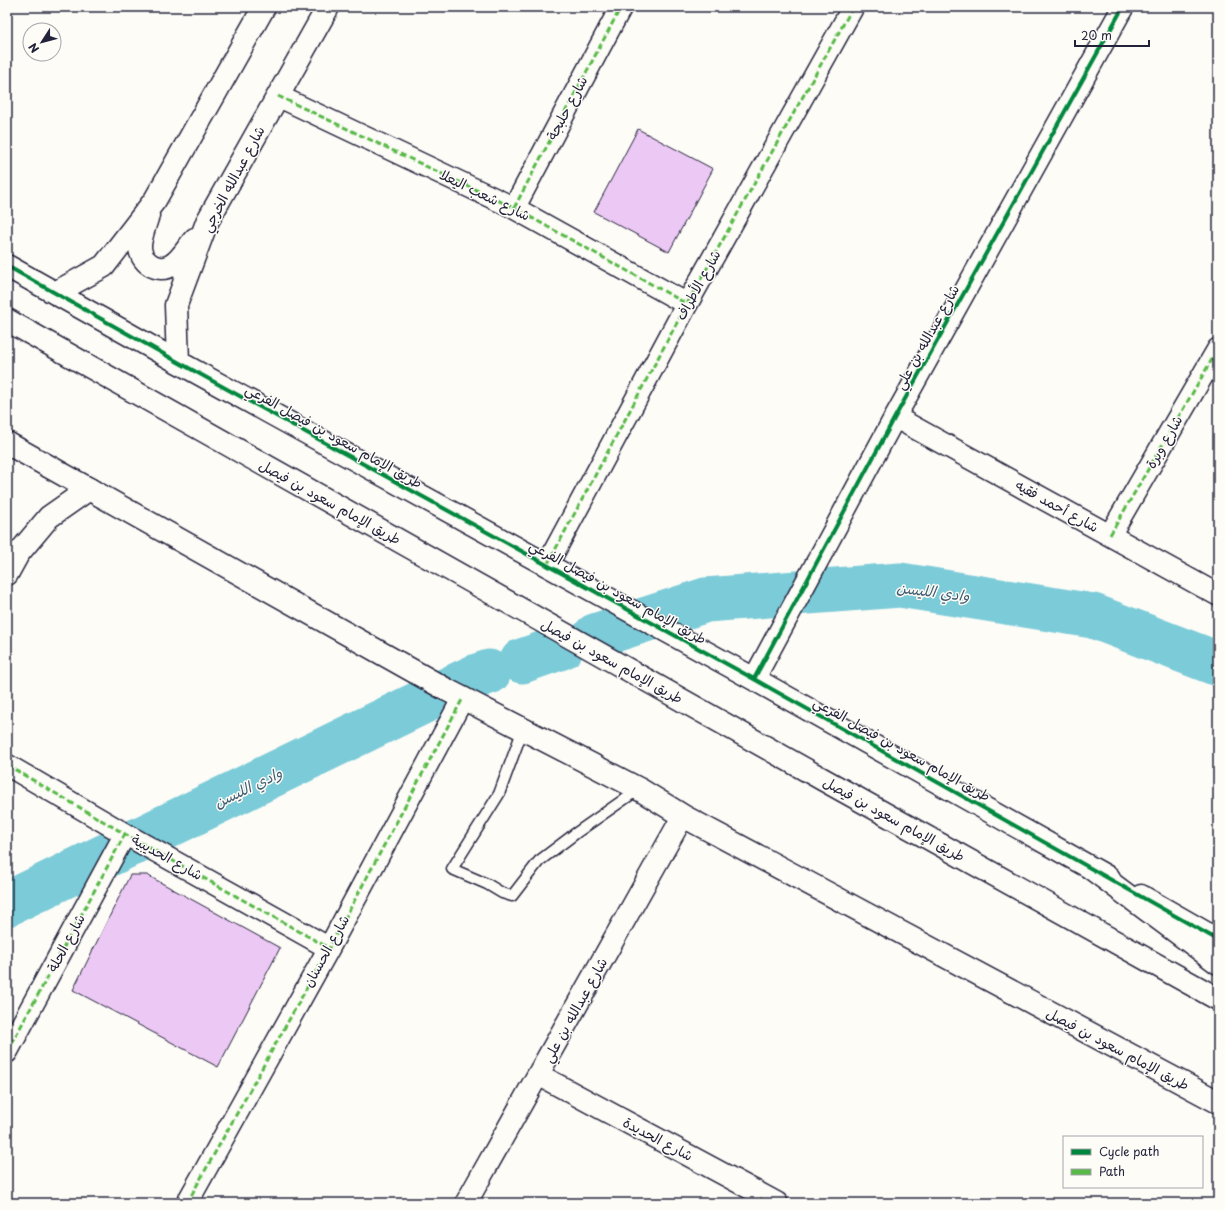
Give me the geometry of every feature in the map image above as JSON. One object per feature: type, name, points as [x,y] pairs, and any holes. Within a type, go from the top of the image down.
[{"type":"main road","points":[[207,222],[173,265],[163,268],[149,265],[140,247],[145,224],[155,200],[264,7]]},
{"type":"main road","name":"شارع عبدالله الخرجي","points":[[178,362],[176,305],[207,222],[328,7]]},
{"type":"main road","points":[[55,294],[104,266],[155,200]]},
{"type":"main road","name":"طريق الإمام سعود بن فيصل الفرعي","points":[[7,266],[55,294],[754,679],[1218,940]]},
{"type":"main road","name":"طريق الإمام سعود بن فيصل","points":[[7,320],[831,784],[1218,999]]},
{"type":"main road","name":"طريق الإمام سعود بن فيصل","points":[[7,443],[463,698],[640,789],[683,816],[1218,1102]]},
{"type":"main road","points":[[7,574],[18,554],[49,517],[90,489]]},
{"type":"main road","points":[[1092,869],[1218,963]]},
{"type":"street","name":"شارع حلبجة","points":[[514,208],[621,7]]},
{"type":"street","name":"شارع الأطراف","points":[[547,565],[687,304],[853,7]]},
{"type":"street","name":"شارع عبدالله بن علي","points":[[754,679],[896,417],[1123,7]]},
{"type":"street","name":"شارع شعب اليعلا","points":[[278,96],[514,208],[687,304]]},
{"type":"street","name":"شارع وبرة","points":[[1110,535],[1218,349]]},
{"type":"street","name":"شارع أحمد فقيه","points":[[896,417],[1218,595]]},
{"type":"street","name":"شارع الحسنان","points":[[187,1203],[329,948],[463,698]]},
{"type":"street","name":"شارع الحديبية","points":[[7,765],[125,834],[329,948]]},
{"type":"street","name":"شارع عبدالله بن علي","points":[[466,1203],[683,816]]},
{"type":"street","name":"شارع الحلة","points":[[7,1052],[125,834]]},
{"type":"street","name":"شارع الحديدة","points":[[539,1075],[766,1201]]},
{"type":"lane","points":[[523,729],[499,794],[452,869],[487,884],[502,893],[512,896],[539,861],[576,833],[640,789]]},
{"type":"building","points":[[638,129],[713,169],[669,252],[594,212]]},
{"type":"building","points":[[130,875],[147,875],[280,948],[218,1067],[73,990]]},
{"type":"waterway","name":"وادي الليسن","points":[[595,636],[706,600],[900,585],[1093,616],[1218,664]]},
{"type":"waterway","name":"وادي الليسن","points":[[522,661],[562,647]]},
{"type":"waterway","name":"وادي الليسن","points":[[7,904],[447,690],[489,672]]},
{"type":"waterway","points":[[7,925],[11,902]]},
{"type":"marked path","points":[[514,208],[621,7]]},
{"type":"marked path","points":[[547,565],[687,304],[853,7]]},
{"type":"marked path","points":[[278,96],[514,208],[687,304]]},
{"type":"marked path","points":[[1110,535],[1218,349]]},
{"type":"marked path","points":[[187,1203],[329,948],[463,698]]},
{"type":"marked path","points":[[7,765],[125,834],[329,948]]},
{"type":"marked path","points":[[7,1052],[125,834]]},
{"type":"marked path","points":[[759,1203],[763,1196]]},
{"type":"cycle path","points":[[754,679],[895,417],[1123,7]]},
{"type":"cycle path","points":[[7,266],[178,362],[754,679],[1218,940]]}]
